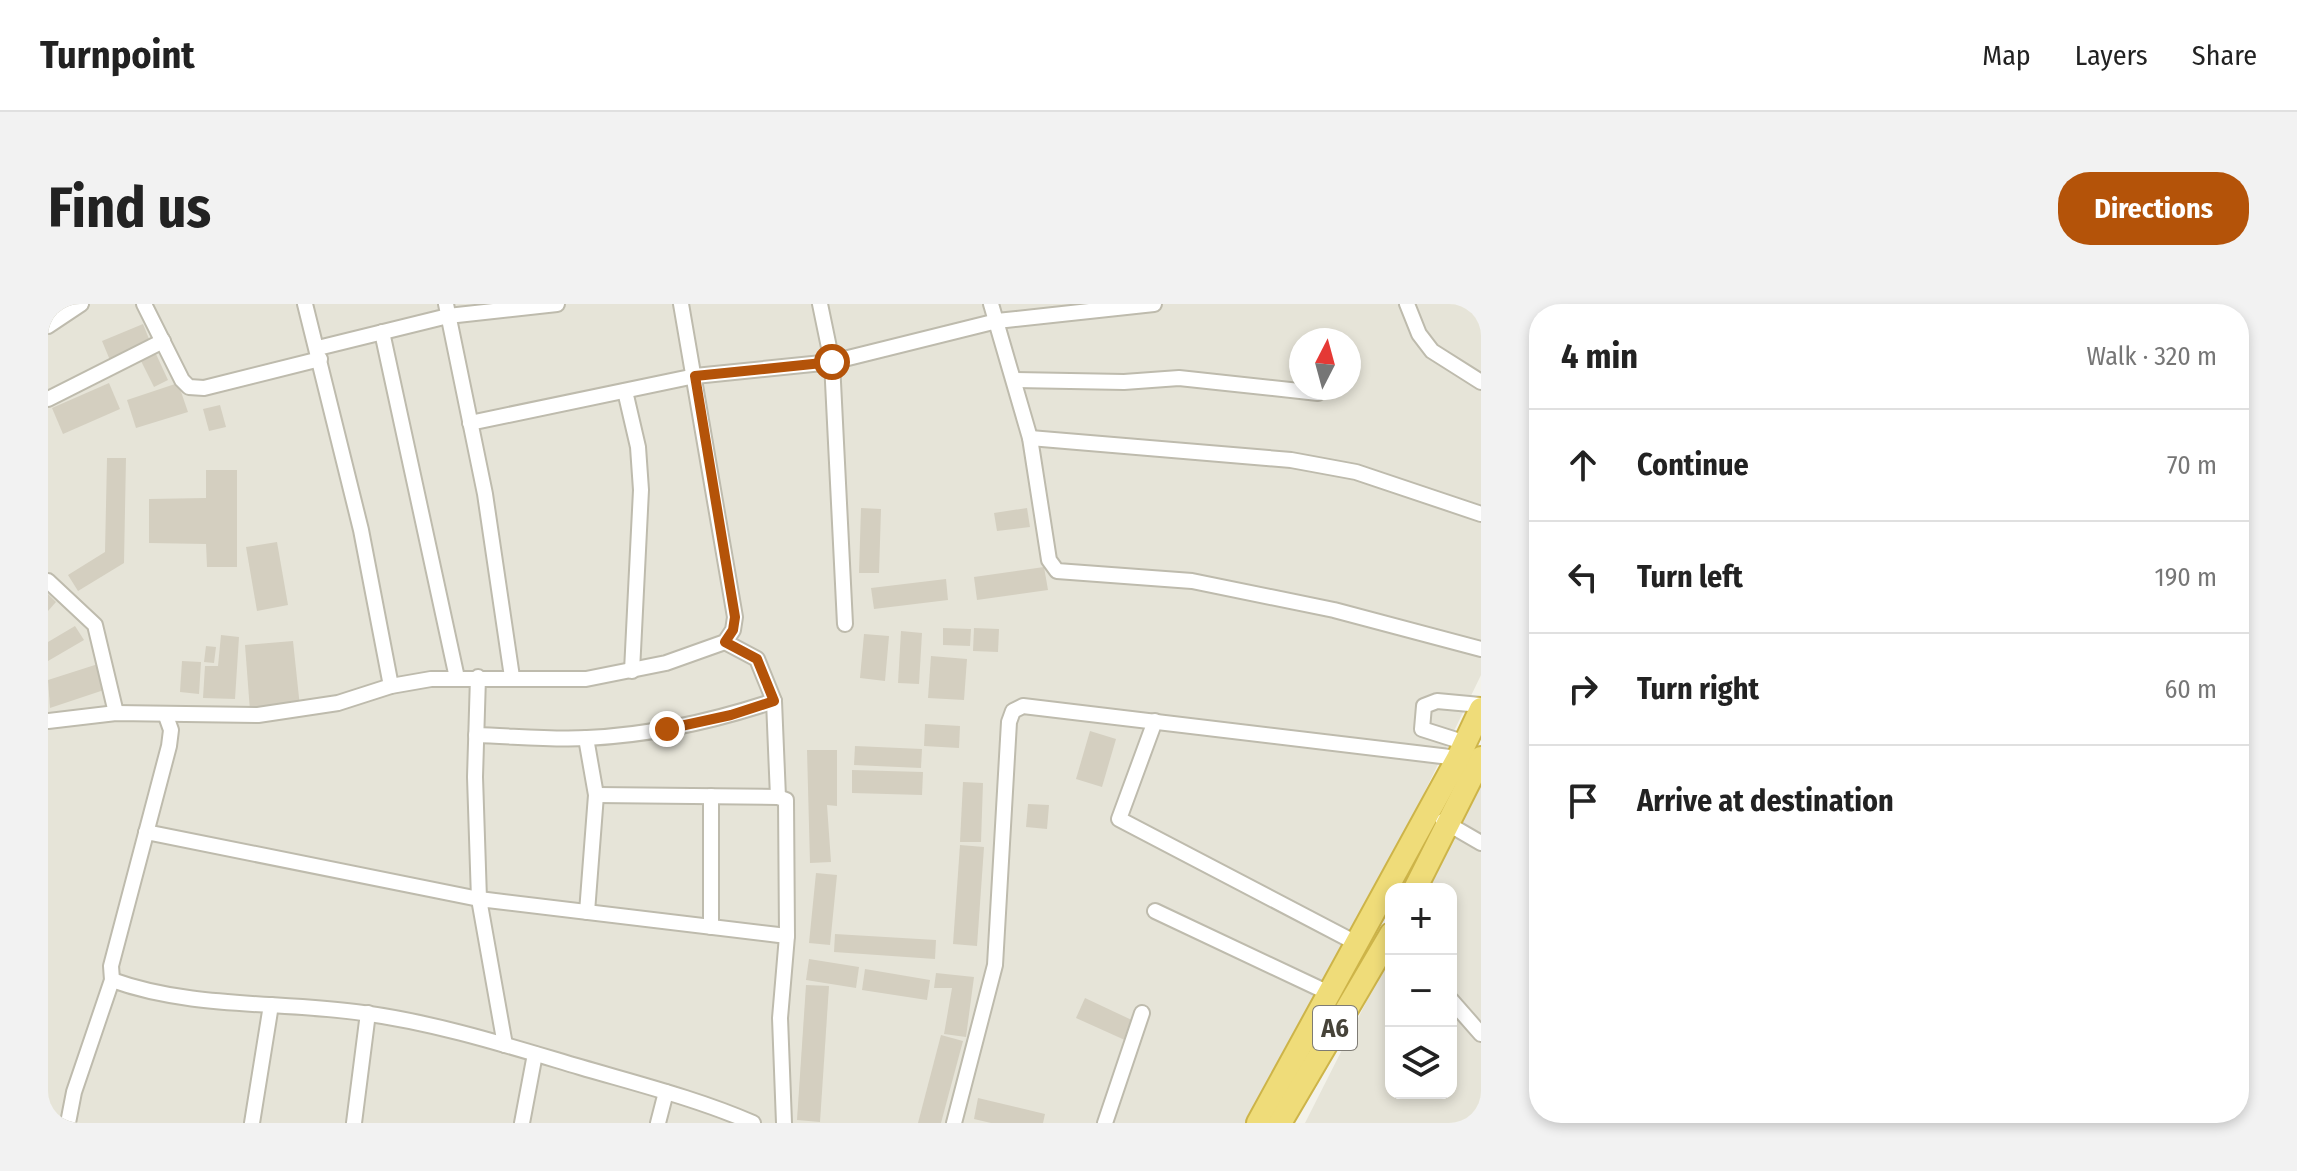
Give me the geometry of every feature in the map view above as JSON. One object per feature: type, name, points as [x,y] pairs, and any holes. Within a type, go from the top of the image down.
[{"type":"highway","name":"A6","points":[[1419,881],[1448,825],[1481,707]]},
{"type":"highway","name":"A6","points":[[1258,1123],[1429,812],[1469,753]]},
{"type":"highway","points":[[1402,863],[1419,881]]},
{"type":"highway","name":"A6","points":[[1280,1123],[1385,944]]},
{"type":"street","points":[[48,326],[81,304]]},
{"type":"street","points":[[144,304],[182,380],[189,387],[204,388],[319,354],[447,310],[557,304]]},
{"type":"street","points":[[305,304],[361,530],[391,686]]},
{"type":"street","points":[[48,721],[116,713],[258,715],[302,710],[391,686],[457,678],[586,679],[632,671],[725,642],[733,630],[735,617],[681,304]]},
{"type":"street","points":[[820,304],[832,362],[845,624]]},
{"type":"street","points":[[991,304],[1016,380],[1030,438],[1049,560],[1057,571],[1192,581],[1334,610],[1481,649]]},
{"type":"street","points":[[470,423],[695,376],[832,362],[997,321],[1154,304]]},
{"type":"street","points":[[1407,304],[1419,334],[1432,351],[1481,382]]},
{"type":"street","points":[[447,310],[485,494],[512,677]]},
{"type":"street","points":[[382,332],[457,678]]},
{"type":"street","points":[[49,396],[163,341]]},
{"type":"street","points":[[1016,380],[1124,382],[1179,378],[1289,390]]},
{"type":"street","points":[[625,391],[638,447],[641,490],[632,671]]},
{"type":"street","points":[[1030,438],[1291,460],[1356,472],[1481,514]]},
{"type":"street","points":[[48,581],[95,625],[116,713]]},
{"type":"street","points":[[725,642],[757,659],[774,701],[778,797]]},
{"type":"street","points":[[478,677],[479,899],[505,1045]]},
{"type":"street","points":[[476,735],[586,738],[667,729],[731,715],[774,701]]},
{"type":"street","points":[[1469,753],[1422,729],[1424,706],[1437,701],[1481,707]]},
{"type":"street","points":[[954,1123],[995,965],[1009,722],[1013,711],[1023,706],[1469,753]]},
{"type":"street","points":[[68,1123],[74,1092],[112,980],[111,966],[169,746],[171,730],[166,716]]},
{"type":"street","points":[[1155,721],[1119,819],[1358,944]]},
{"type":"street","points":[[586,738],[596,795],[587,912]]},
{"type":"street","points":[[596,795],[778,797],[786,800],[787,936],[780,1018],[784,1123]]},
{"type":"street","points":[[711,796],[711,927]]},
{"type":"street","points":[[1429,812],[1481,843]]},
{"type":"street","points":[[146,832],[479,899],[787,936]]},
{"type":"street","points":[[1155,911],[1331,994]]},
{"type":"street","points":[[112,980],[165,994],[368,1013],[505,1045],[666,1092],[753,1123]]},
{"type":"street","points":[[252,1123],[271,1005]]},
{"type":"street","points":[[1457,1007],[1481,1034]]},
{"type":"street","points":[[354,1123],[368,1013]]},
{"type":"street","points":[[1105,1123],[1142,1013]]},
{"type":"street","points":[[522,1123],[535,1054]]},
{"type":"street","points":[[658,1123],[666,1092]]},
{"type":"shaded area","points":[[48,304],[1481,304],[1481,675],[1360,926],[1252,1123],[48,1123]]},
{"type":"shaded area","points":[[1481,776],[1481,1123],[1305,1123],[1385,965],[1385,1099],[1457,1099],[1457,883],[1426,883]]},
{"type":"building","points":[[143,324],[153,349],[112,365],[102,341]]},
{"type":"building","points":[[156,354],[168,380],[154,387],[141,361]]},
{"type":"building","points":[[109,383],[120,409],[63,434],[52,408]]},
{"type":"building","points":[[178,383],[188,412],[136,428],[127,400]]},
{"type":"building","points":[[220,405],[226,427],[209,431],[203,409]]},
{"type":"building","points":[[107,458],[126,458],[124,563],[78,591],[68,575],[105,552]]},
{"type":"building","points":[[206,470],[237,470],[237,567],[207,567],[206,544],[149,543],[149,499],[206,498]]},
{"type":"building","points":[[861,508],[881,509],[879,573],[859,573]]},
{"type":"building","points":[[1027,508],[1030,527],[997,531],[994,513]]},
{"type":"building","points":[[277,542],[288,605],[257,611],[246,547]]},
{"type":"building","points":[[1044,567],[1048,590],[977,600],[974,577]]},
{"type":"building","points":[[946,579],[948,600],[874,609],[871,588]]},
{"type":"building","points":[[48,594],[56,602],[48,611]]},
{"type":"building","points":[[75,626],[84,640],[48,661],[48,642]]},
{"type":"building","points":[[943,628],[971,629],[970,646],[943,645]]},
{"type":"building","points":[[974,628],[999,629],[998,652],[973,651]]},
{"type":"building","points":[[901,631],[922,633],[919,684],[898,683]]},
{"type":"building","points":[[864,634],[889,636],[885,681],[860,678]]},
{"type":"building","points":[[221,635],[239,637],[235,699],[203,698],[205,666],[218,666]]},
{"type":"building","points":[[293,641],[300,707],[250,711],[245,645]]},
{"type":"building","points":[[206,646],[216,647],[214,663],[204,662]]},
{"type":"building","points":[[931,656],[967,659],[964,700],[928,698]]},
{"type":"building","points":[[182,661],[201,662],[199,694],[180,692]]},
{"type":"building","points":[[98,664],[107,689],[50,708],[48,680]]},
{"type":"building","points":[[925,724],[960,726],[959,748],[924,746]]},
{"type":"building","points":[[1090,731],[1116,739],[1102,787],[1076,779]]},
{"type":"building","points":[[855,746],[922,749],[921,768],[854,765]]},
{"type":"building","points":[[807,750],[837,750],[837,806],[827,805],[831,862],[810,863]]},
{"type":"building","points":[[852,770],[923,772],[922,795],[852,793]]},
{"type":"building","points":[[963,782],[983,783],[981,842],[960,842]]},
{"type":"building","points":[[1028,804],[1049,805],[1047,829],[1026,827]]},
{"type":"building","points":[[960,845],[984,847],[977,946],[953,944]]},
{"type":"building","points":[[816,873],[837,875],[830,945],[809,943]]},
{"type":"building","points":[[835,934],[936,940],[935,959],[834,952]]},
{"type":"building","points":[[809,959],[859,967],[856,988],[806,980]]},
{"type":"building","points":[[865,969],[930,980],[927,1000],[862,990]]},
{"type":"building","points":[[936,973],[974,977],[966,1037],[944,1034],[952,988],[934,988]]},
{"type":"building","points":[[806,985],[829,986],[820,1122],[797,1120]]},
{"type":"building","points":[[1085,998],[1136,1022],[1127,1041],[1076,1018]]},
{"type":"building","points":[[941,1035],[963,1041],[941,1123],[918,1123]]},
{"type":"building","points":[[978,1098],[1045,1114],[1043,1123],[991,1123],[974,1119]]},
{"type":"route","points":[[667,729],[731,715],[774,701],[757,659],[725,642],[733,630],[735,617],[695,376],[832,362]]}]
